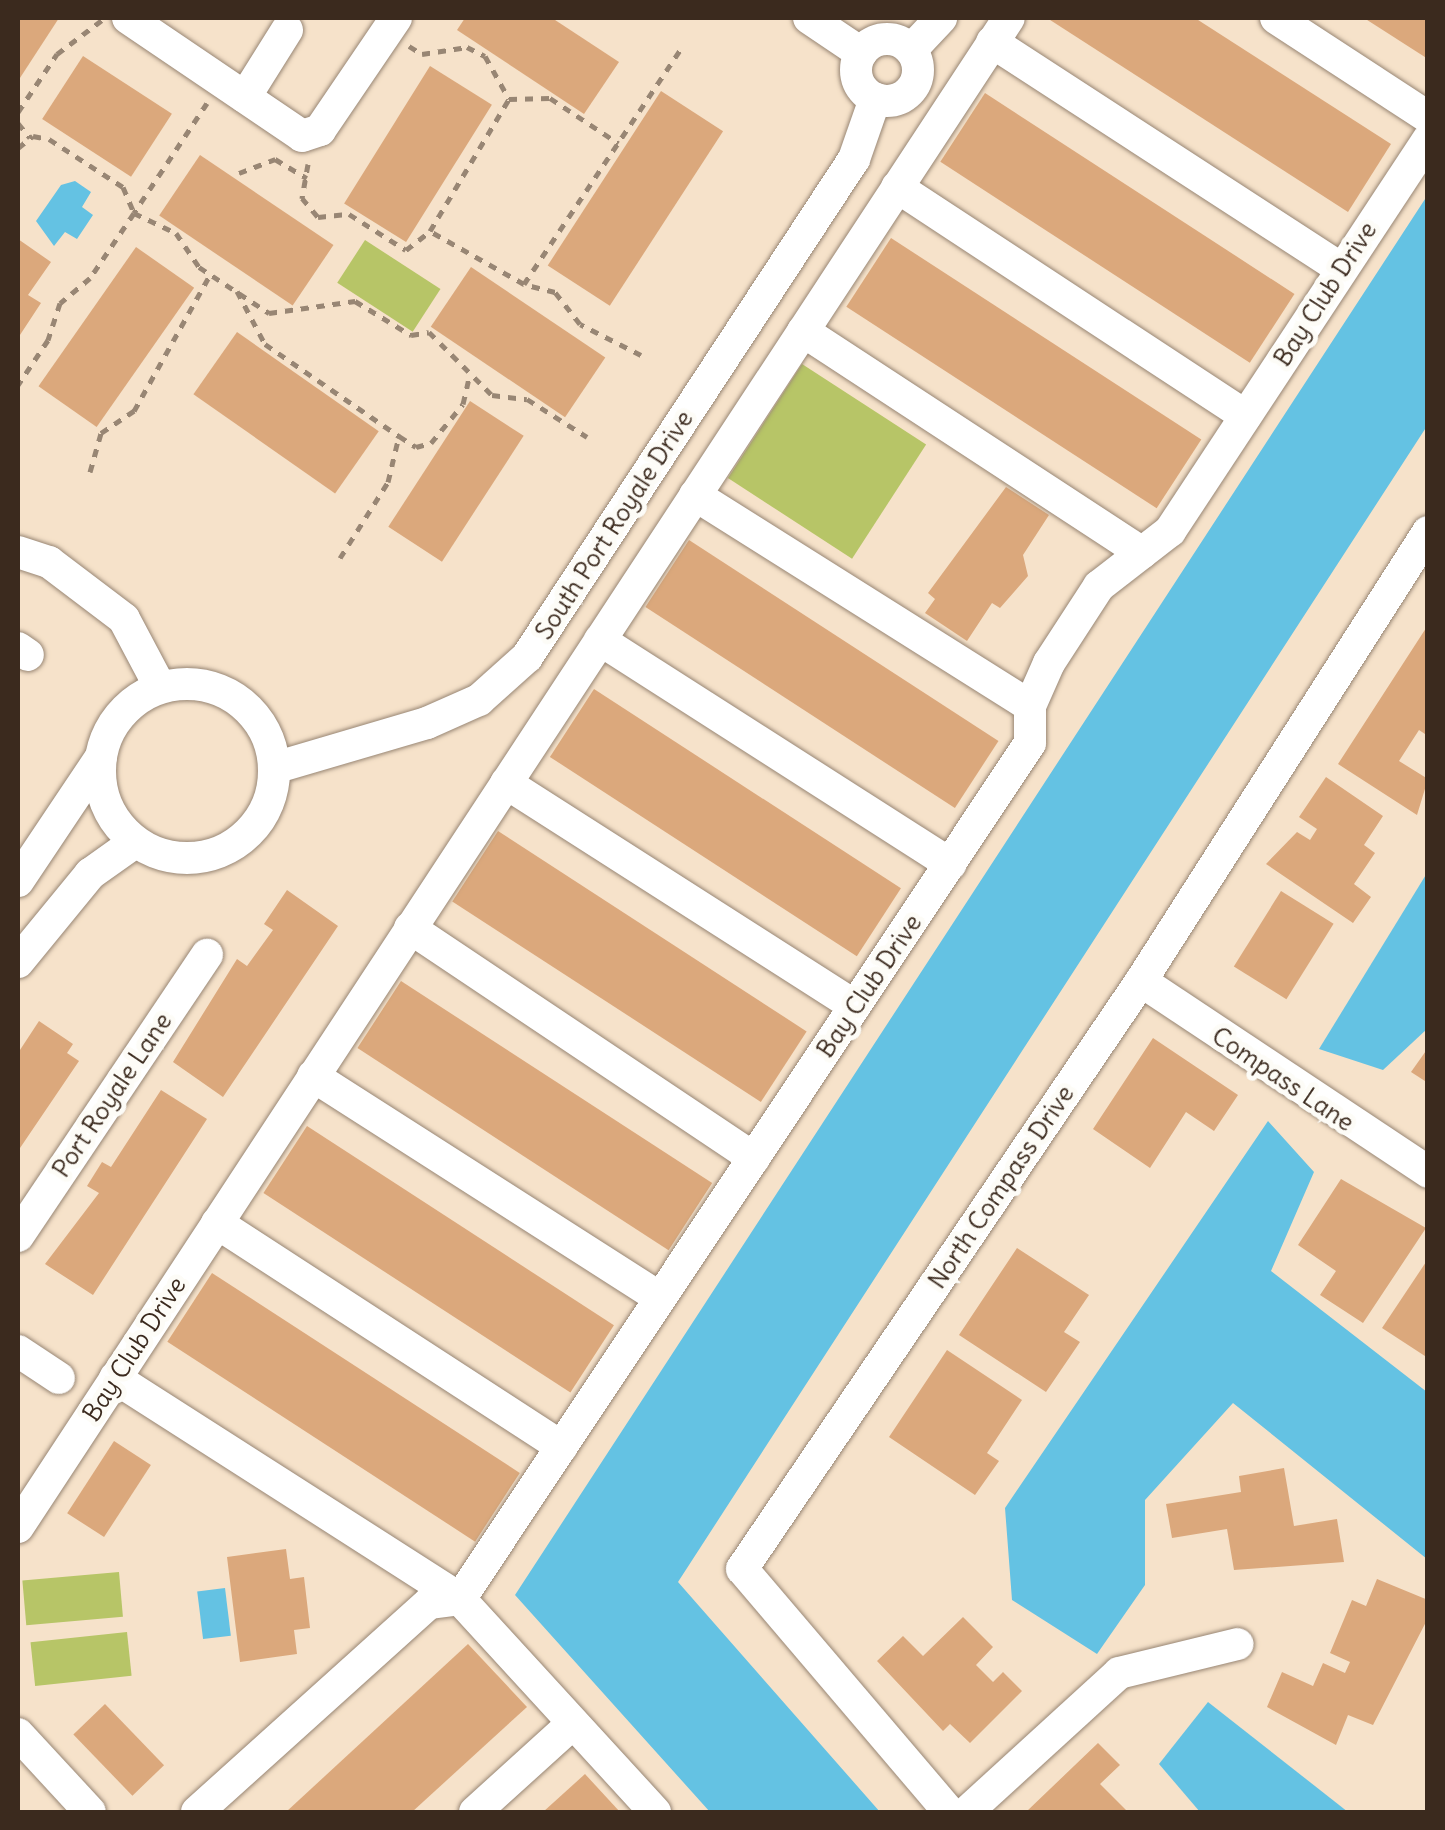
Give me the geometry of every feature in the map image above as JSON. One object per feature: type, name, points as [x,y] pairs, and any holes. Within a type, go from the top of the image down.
[{"type":"street","points":[[128,18],[309,136],[391,25]]},
{"type":"street","points":[[809,18],[862,53]]},
{"type":"street","points":[[911,50],[941,18]]},
{"type":"street","points":[[1276,18],[1428,118]]},
{"type":"street","points":[[233,89],[287,30]]},
{"type":"street","points":[[1000,30],[1342,268]]},
{"type":"street","name":"Bay Club Drive","points":[[18,1526],[1000,30]]},
{"type":"street","points":[[882,39],[911,50],[916,81],[906,94],[875,99],[856,75],[862,53],[882,39]]},
{"type":"street","name":"South Port Royale Drive","points":[[274,768],[428,723],[479,700],[527,657],[854,159],[875,99]]},
{"type":"street","name":"Bay Club Drive","points":[[460,1599],[1030,742],[1030,706],[1099,586],[1170,531],[1428,139]]},
{"type":"street","points":[[897,186],[1246,416]]},
{"type":"street","points":[[802,331],[1142,553]]},
{"type":"street","points":[[695,494],[1030,706]]},
{"type":"street","name":"North Compass Drive","points":[[949,1812],[742,1569],[1141,981],[1428,532]]},
{"type":"street","points":[[18,552],[49,562],[124,619],[160,687]]},
{"type":"street","points":[[600,640],[950,864]]},
{"type":"street","points":[[56,896],[20,878],[101,758],[124,710],[160,687],[200,684],[238,699],[264,729],[274,768],[266,806],[243,838],[209,856],[137,841],[102,792],[101,758]]},
{"type":"street","points":[[506,783],[855,1006]]},
{"type":"street","points":[[25,953],[56,896],[137,841]]},
{"type":"street","points":[[25,953],[90,874],[137,841]]},
{"type":"street","points":[[410,928],[754,1158]]},
{"type":"street","name":"Port Royale Lane","points":[[18,1236],[208,955]]},
{"type":"street","name":"Compass Lane","points":[[1141,981],[1428,1172]]},
{"type":"street","points":[[314,1076],[660,1298]]},
{"type":"street","points":[[217,1223],[562,1447]]},
{"type":"street","points":[[18,1351],[59,1378]]},
{"type":"street","points":[[115,1378],[460,1599],[655,1812]]},
{"type":"street","points":[[197,1812],[429,1602],[460,1599]]},
{"type":"street","points":[[966,1812],[1119,1673],[1238,1644]]},
{"type":"street","points":[[475,1812],[573,1723]]},
{"type":"street","points":[[18,1734],[90,1812]]},
{"type":"path","points":[[18,112],[57,54],[110,18]]},
{"type":"path","points":[[391,25],[422,54],[476,52],[509,99]]},
{"type":"path","points":[[524,284],[683,46]]},
{"type":"path","points":[[18,385],[48,340],[60,302],[90,278],[134,213],[233,89]]},
{"type":"path","points":[[509,99],[550,98],[618,143]]},
{"type":"path","points":[[309,136],[302,198],[318,217],[349,214],[406,250],[430,232],[509,99]]},
{"type":"path","points":[[18,123],[30,138]]},
{"type":"path","points":[[18,148],[30,138],[48,139],[123,187],[134,213],[176,233],[210,274],[291,316],[355,301],[411,334],[430,332],[462,356],[468,373],[463,404],[431,443],[416,447],[265,344],[237,291]]},
{"type":"path","points":[[239,173],[274,159],[307,178]]},
{"type":"path","points":[[430,232],[524,284],[555,292],[580,324],[641,355]]},
{"type":"path","points":[[90,472],[101,433],[134,411],[210,274]]},
{"type":"path","points":[[468,373],[492,394],[527,399],[587,437]]},
{"type":"path","points":[[340,558],[388,482],[399,436]]},
{"type":"green space","points":[[365,240],[440,289],[413,332],[337,283]]},
{"type":"green space","points":[[802,364],[926,445],[852,559],[728,478]]},
{"type":"green space","points":[[119,1572],[123,1617],[26,1625],[22,1580]]},
{"type":"green space","points":[[127,1632],[132,1676],[35,1686],[31,1642]]},
{"type":"water","points":[[75,181],[91,192],[82,207],[93,215],[77,239],[65,232],[54,246],[36,221],[61,185]]},
{"type":"water","points":[[1427,196],[1427,426],[678,1582],[880,1812],[710,1812],[515,1595]]},
{"type":"water","points":[[1427,873],[1427,1029],[1383,1070],[1319,1049]]},
{"type":"water","points":[[1268,1121],[1314,1172],[1271,1271],[1427,1392],[1427,1559],[1233,1403],[1145,1500],[1145,1585],[1097,1654],[1012,1600],[1005,1508]]},
{"type":"water","points":[[225,1588],[231,1636],[203,1639],[197,1591]]},
{"type":"water","points":[[1208,1702],[1348,1812],[1200,1812],[1159,1764]]},
{"type":"building","points":[[18,18],[59,18],[18,81]]},
{"type":"building","points":[[465,18],[552,18],[619,62],[584,114],[457,30]]},
{"type":"building","points":[[1047,18],[1195,18],[1391,144],[1348,212]]},
{"type":"building","points":[[1364,18],[1428,18],[1428,59]]},
{"type":"building","points":[[83,56],[172,114],[131,177],[42,119]]},
{"type":"building","points":[[430,66],[492,105],[406,242],[344,203]]},
{"type":"building","points":[[661,91],[723,131],[610,306],[548,265]]},
{"type":"building","points":[[985,93],[1294,294],[1250,363],[940,162]]},
{"type":"building","points":[[200,155],[333,245],[293,306],[159,216]]},
{"type":"building","points":[[891,238],[1201,440],[1157,508],[846,307]]},
{"type":"building","points":[[18,239],[51,262],[28,295],[41,303],[18,338]]},
{"type":"building","points":[[136,247],[194,288],[97,427],[38,386]]},
{"type":"building","points":[[471,267],[605,358],[565,417],[431,327]]},
{"type":"building","points":[[237,332],[379,431],[335,493],[193,394]]},
{"type":"building","points":[[470,401],[524,436],[442,562],[388,527]]},
{"type":"building","points":[[1006,487],[1049,515],[1023,555],[1028,576],[1000,608],[992,603],[967,641],[925,613],[935,599],[928,593]]},
{"type":"building","points":[[689,540],[998,741],[955,808],[645,607]]},
{"type":"building","points":[[1428,625],[1428,736],[1419,730],[1399,761],[1428,779],[1417,815],[1338,764]]},
{"type":"building","points":[[594,689],[901,888],[857,956],[550,757]]},
{"type":"building","points":[[1326,777],[1383,816],[1364,845],[1375,853],[1354,884],[1371,897],[1353,923],[1266,864],[1297,832],[1310,840],[1317,829],[1299,817]]},
{"type":"building","points":[[498,831],[807,1031],[761,1102],[452,901]]},
{"type":"building","points":[[287,890],[338,926],[223,1097],[173,1062],[237,959],[247,966],[273,930],[264,924]]},
{"type":"building","points":[[1281,891],[1334,924],[1286,999],[1234,966]]},
{"type":"building","points":[[401,981],[712,1183],[669,1250],[357,1048]]},
{"type":"building","points":[[39,1021],[73,1044],[67,1053],[79,1061],[18,1151],[18,1053]]},
{"type":"building","points":[[1153,1038],[1238,1095],[1214,1131],[1186,1112],[1150,1168],[1093,1129]]},
{"type":"building","points":[[1428,1048],[1428,1083],[1411,1072]]},
{"type":"building","points":[[161,1090],[207,1119],[93,1295],[45,1264],[99,1193],[87,1186],[102,1162],[111,1167]]},
{"type":"building","points":[[307,1126],[614,1325],[570,1392],[263,1193]]},
{"type":"building","points":[[1341,1179],[1426,1228],[1363,1323],[1320,1295],[1336,1271],[1298,1245]]},
{"type":"building","points":[[1017,1248],[1089,1295],[1064,1332],[1080,1342],[1046,1392],[959,1335]]},
{"type":"building","points":[[1428,1259],[1428,1358],[1382,1328]]},
{"type":"building","points":[[212,1273],[520,1473],[475,1542],[167,1342]]},
{"type":"building","points":[[947,1350],[1022,1400],[987,1453],[999,1461],[975,1495],[889,1437]]},
{"type":"building","points":[[114,1441],[151,1465],[104,1537],[67,1513]]},
{"type":"building","points":[[1284,1468],[1294,1526],[1337,1519],[1344,1562],[1234,1570],[1227,1529],[1172,1538],[1166,1504],[1241,1492],[1239,1476]]},
{"type":"building","points":[[286,1549],[290,1579],[304,1577],[310,1628],[294,1630],[297,1654],[240,1662],[227,1557]]},
{"type":"building","points":[[1377,1579],[1428,1600],[1428,1618],[1373,1725],[1348,1715],[1336,1745],[1267,1707],[1282,1672],[1313,1686],[1323,1663],[1345,1673],[1350,1662],[1330,1653],[1352,1600],[1366,1606]]},
{"type":"building","points":[[963,1617],[993,1647],[976,1665],[993,1682],[1003,1672],[1022,1691],[970,1743],[950,1724],[943,1731],[877,1661],[903,1636],[923,1656]]},
{"type":"building","points":[[468,1644],[527,1707],[412,1812],[286,1812]]},
{"type":"building","points":[[105,1704],[164,1765],[132,1796],[73,1735]]},
{"type":"building","points":[[1098,1743],[1120,1765],[1100,1784],[1128,1812],[1026,1812]]},
{"type":"building","points":[[585,1774],[620,1812],[543,1812]]}]
